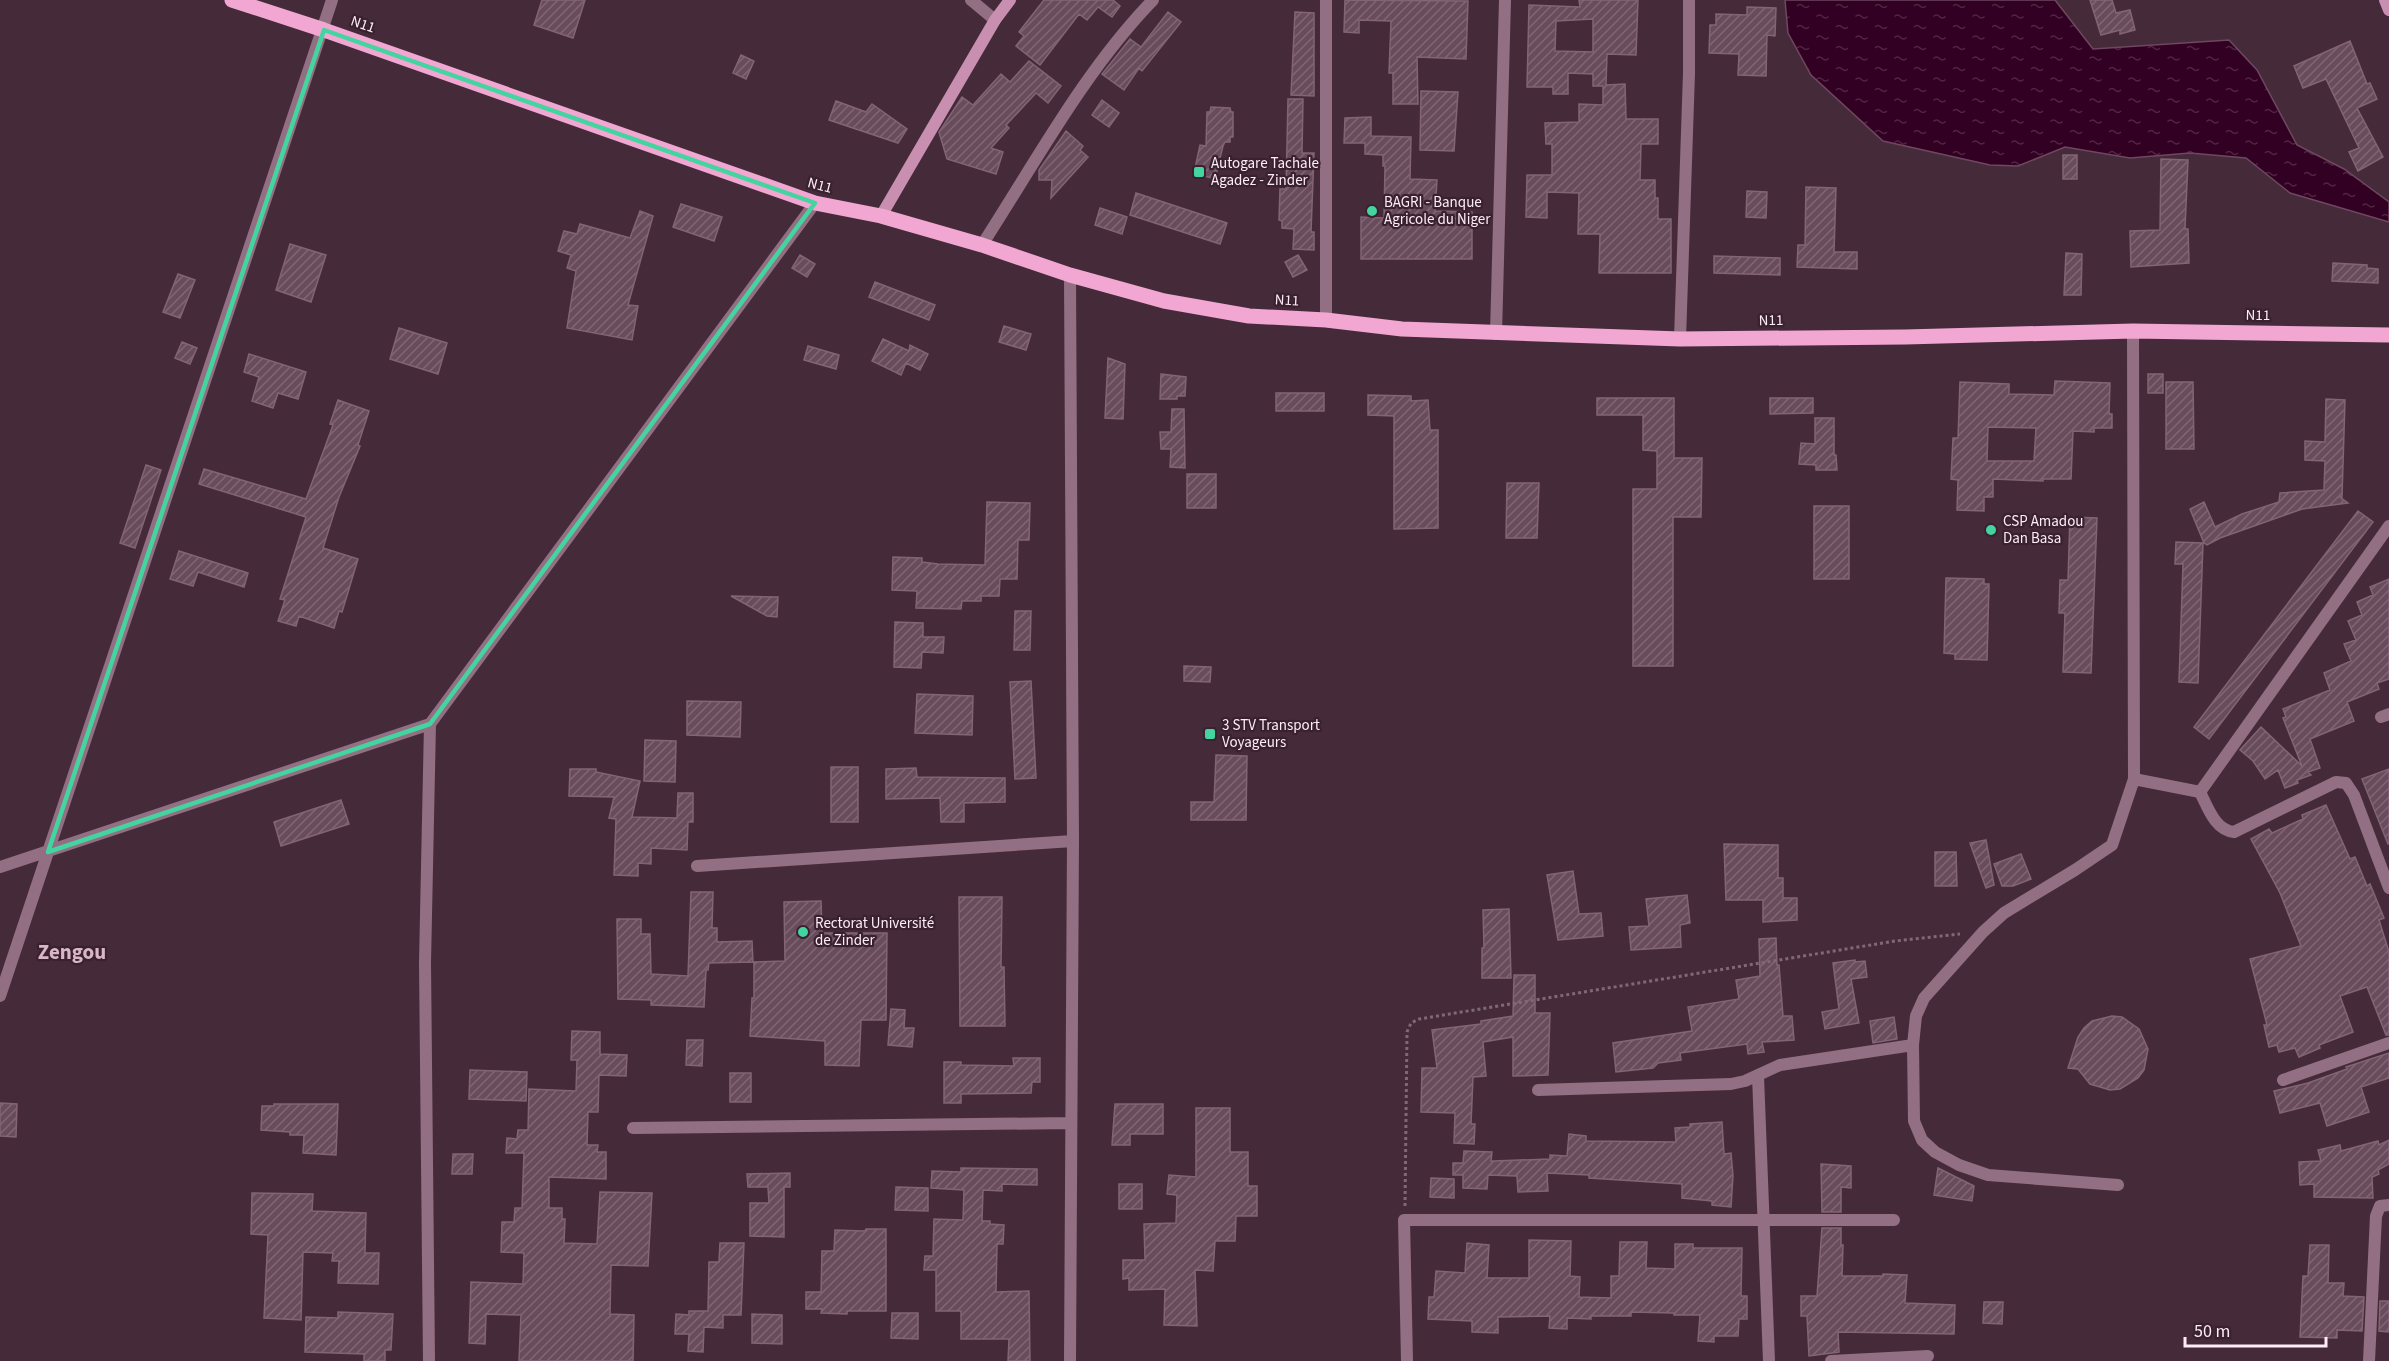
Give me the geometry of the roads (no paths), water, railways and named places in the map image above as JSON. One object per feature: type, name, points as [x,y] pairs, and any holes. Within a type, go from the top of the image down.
[{"type":"main road","name":"N11","points":[[232,0],[324,30],[815,203],[881,216],[982,245],[1070,275],[1164,301],[1249,316],[1326,320],[1402,329],[1680,339],[1905,337],[2133,331],[2389,335]]},
{"type":"street","points":[[0,996],[324,30],[332,0]]},
{"type":"street","points":[[971,0],[995,20]]},
{"type":"street","points":[[881,216],[995,20],[1010,0]]},
{"type":"street","points":[[982,245],[1074,101],[1126,28],[1153,0]]},
{"type":"street","points":[[1326,0],[1326,320]]},
{"type":"street","points":[[1496,334],[1505,0]]},
{"type":"street","points":[[1680,339],[1689,85],[1689,0]]},
{"type":"street","points":[[2385,0],[2389,10]]},
{"type":"street","points":[[0,867],[430,724],[815,203]]},
{"type":"street","points":[[1070,275],[1074,841],[1070,1361]]},
{"type":"street","points":[[2118,1185],[1988,1175],[1959,1165],[1935,1152],[1922,1140],[1914,1121],[1913,1045],[1916,1016],[1924,998],[1983,932],[2004,913],[2112,845],[2134,779],[2133,331]]},
{"type":"street","points":[[2200,792],[2389,526]]},
{"type":"street","points":[[429,1361],[425,963],[430,724]]},
{"type":"street","points":[[2134,779],[2200,792]]},
{"type":"street","points":[[2200,792],[2218,826],[2225,831],[2234,832],[2336,782],[2346,783],[2354,795],[2389,888]]},
{"type":"street","points":[[697,866],[1074,841]]},
{"type":"street","points":[[2283,1080],[2389,1043]]},
{"type":"street","points":[[1538,1090],[1731,1084],[1758,1076],[1780,1065],[1913,1045]]},
{"type":"street","points":[[1758,1076],[1769,1361]]},
{"type":"street","points":[[633,1128],[1071,1123]]},
{"type":"street","points":[[2369,1361],[2376,1216],[2380,1206],[2389,1205]]},
{"type":"street","points":[[1407,1361],[1404,1220],[1894,1220]]},
{"type":"street","points":[[1831,1361],[1928,1356]]},
{"type":"water","points":[[1785,0],[2055,0],[2093,49],[2229,40],[2257,70],[2297,145],[2344,169],[2389,202],[2389,222],[2290,193],[2246,158],[2190,153],[2130,158],[2065,147],[2018,166],[1990,165],[1883,141],[1811,75],[1788,33]]},
{"type":"place","name":"Autogare Tachale Agadez - Zinder","points":[[1199,172]]},
{"type":"place","name":"BAGRI - Banque Agricole du Niger","points":[[1372,211]]},
{"type":"place","name":"CSP Amadou Dan Basa","points":[[1991,530]]},
{"type":"place","name":"3 STV Transport Voyageurs","points":[[1210,734]]},
{"type":"place","name":"Rectorat Université de Zinder","points":[[803,932]]},
{"type":"district","name":"Zengou","points":[[72,952]]}]
